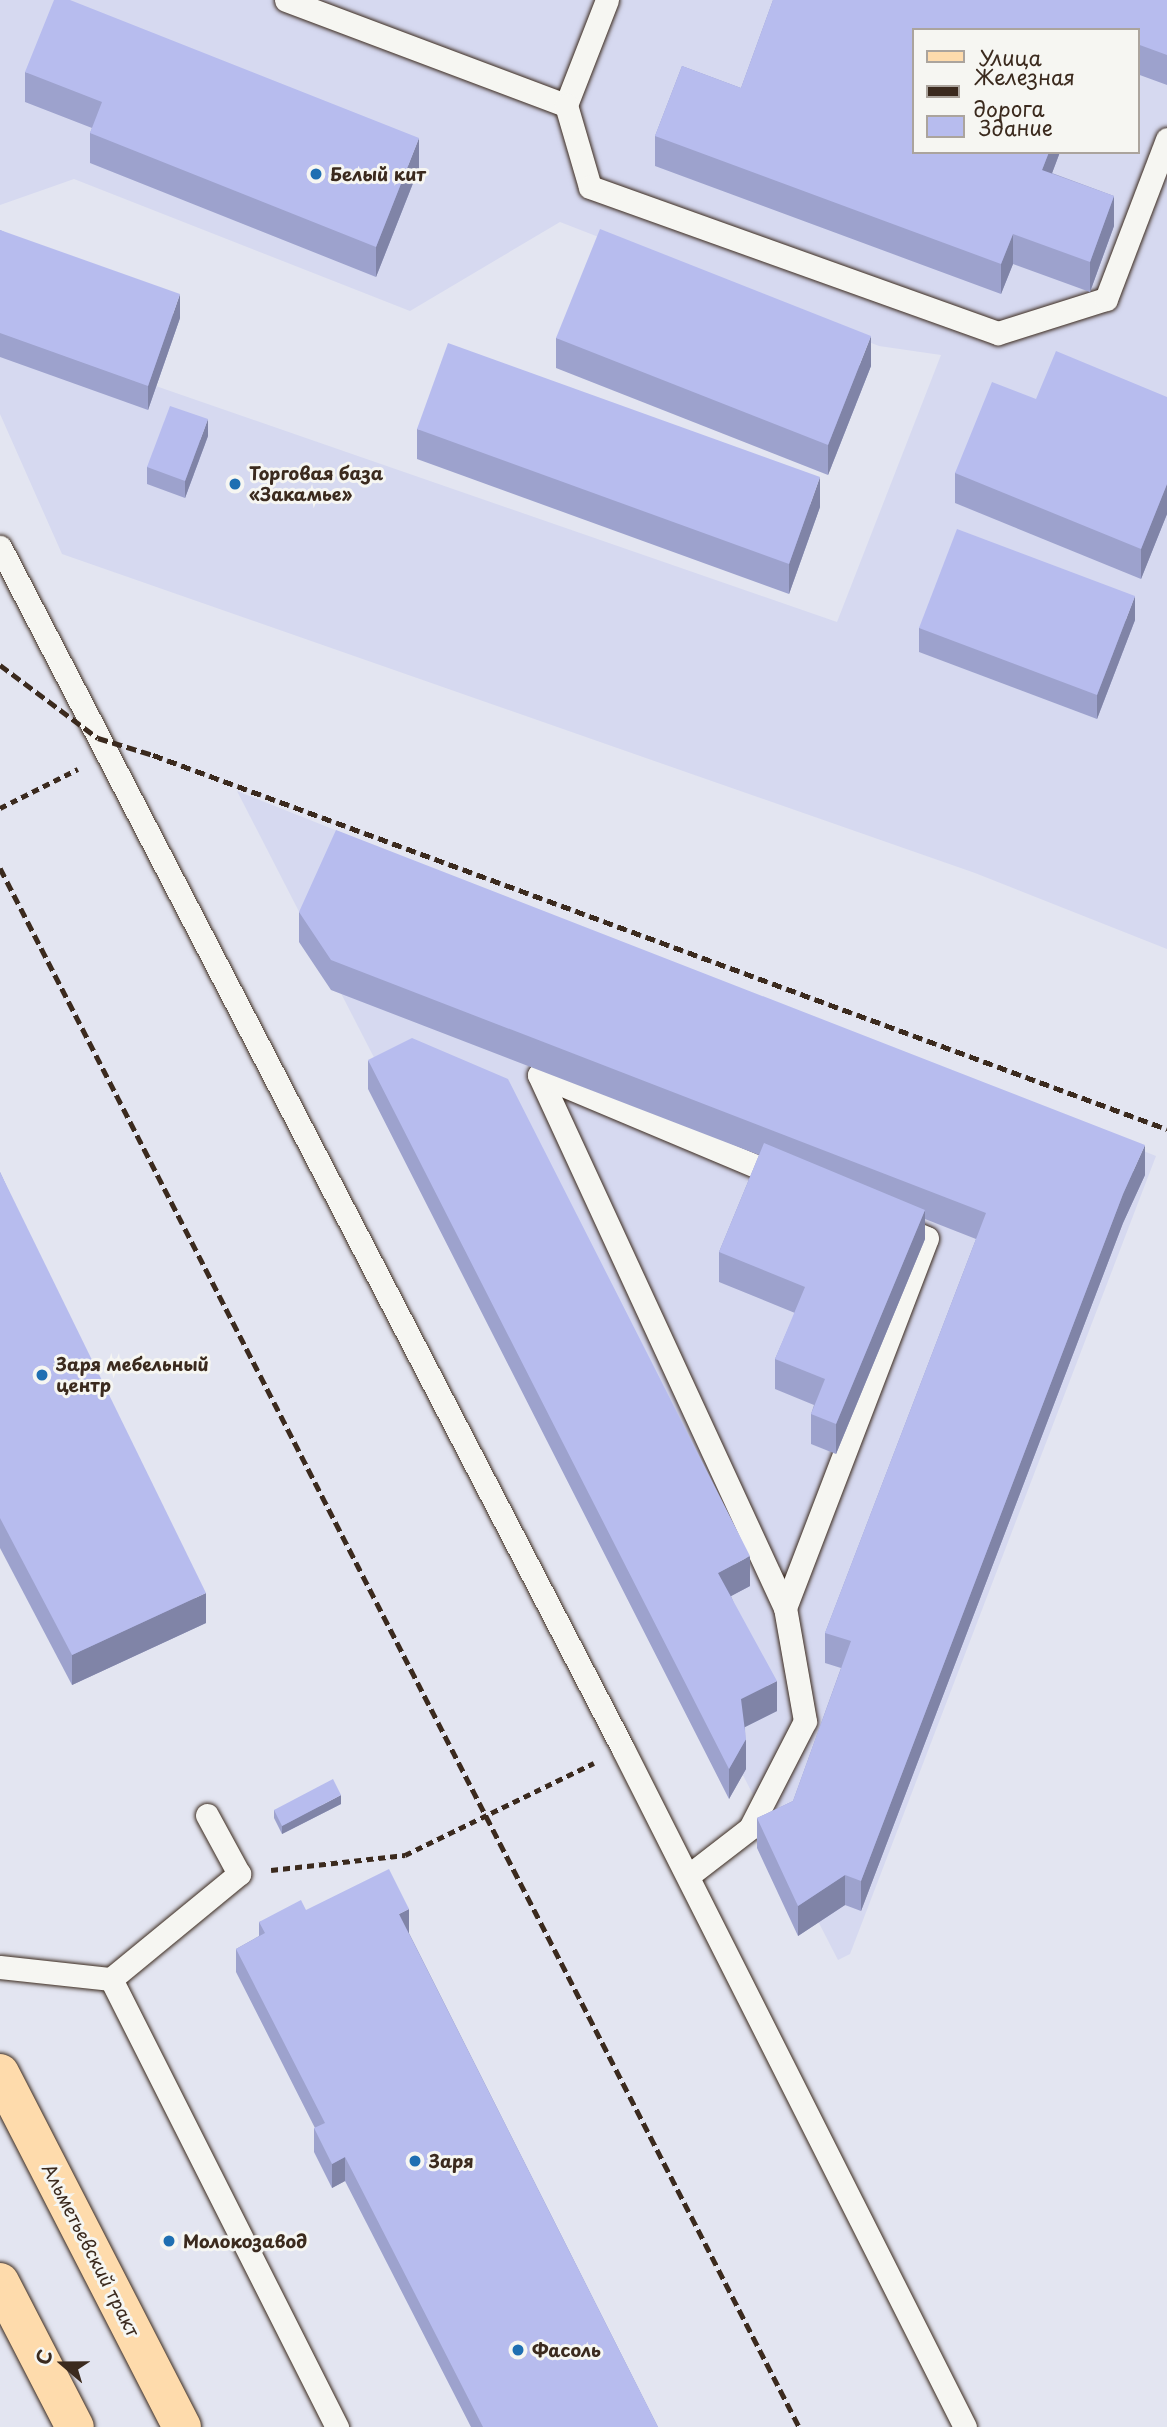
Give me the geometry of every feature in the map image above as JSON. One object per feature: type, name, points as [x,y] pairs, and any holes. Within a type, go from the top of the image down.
[{"type":"main road","name":"Альметьевский тракт","points":[[0,2073],[181,2427]]},
{"type":"main road","points":[[0,2282],[75,2427]]},
{"type":"lane","points":[[286,0],[566,105]]},
{"type":"lane","points":[[607,0],[566,105],[590,187],[998,333],[1106,299],[1167,139]]},
{"type":"lane","points":[[0,547],[623,1749],[965,2427]]},
{"type":"lane","points":[[688,1876],[750,1828],[805,1721],[785,1608],[539,1075],[802,1185]]},
{"type":"lane","points":[[785,1608],[928,1238],[877,1217]]},
{"type":"lane","points":[[0,1967],[111,1979],[239,1874],[207,1815]]},
{"type":"lane","points":[[111,1979],[337,2427]]},
{"type":"path","points":[[0,808],[107,755]]},
{"type":"path","points":[[239,1874],[405,1855],[623,1749]]},
{"type":"shaded area","name":"Торговая база «Закамье»","points":[[0,0],[1167,0],[1167,949],[975,873],[62,554],[0,414],[0,332],[837,622],[941,355],[879,346],[560,222],[410,311],[74,179],[0,205]]},
{"type":"shaded area","points":[[237,791],[1156,1156],[850,1954],[838,1960]]},
{"type":"building","points":[[54,0],[70,0],[419,138],[376,247],[90,133],[102,102],[25,72]]},
{"type":"building","points":[[773,0],[1167,0],[1167,55],[1139,45],[1139,28],[912,28],[912,154],[1048,154],[1042,170],[1114,196],[1090,262],[1013,234],[1001,264],[655,136],[682,66],[741,88]]},
{"type":"building","points":[[600,229],[871,336],[828,445],[556,338]]},
{"type":"building","points":[[0,230],[180,294],[148,386],[0,333]]},
{"type":"building","points":[[448,343],[820,477],[789,564],[417,429]]},
{"type":"building","points":[[1056,351],[1167,397],[1167,484],[1141,549],[955,473],[992,382],[1036,399]]},
{"type":"building","points":[[170,406],[208,419],[185,481],[147,467]]},
{"type":"building","points":[[957,529],[1135,596],[1097,695],[919,628]]},
{"type":"building","points":[[336,830],[1145,1145],[1123,1194],[861,1881],[845,1875],[798,1906],[757,1818],[793,1801],[851,1641],[825,1633],[986,1213],[331,960],[299,912]]},
{"type":"building","points":[[412,1038],[508,1079],[750,1556],[718,1573],[777,1681],[741,1699],[746,1739],[729,1769],[368,1060]]},
{"type":"building","points":[[764,1143],[925,1210],[836,1424],[811,1414],[825,1379],[775,1359],[805,1287],[719,1252]]},
{"type":"building","name":"Заря мебельный центр","points":[[0,1172],[206,1593],[72,1655],[0,1518]]},
{"type":"building","points":[[333,1779],[341,1795],[282,1826],[274,1810]]},
{"type":"building","name":"Заря","points":[[389,1869],[409,1909],[399,1914],[658,2427],[483,2427],[345,2157],[332,2164],[314,2128],[325,2123],[236,1949],[265,1933],[259,1922],[301,1900],[306,1910]]},
{"type":"railway","points":[[0,665],[98,738],[153,755],[1167,1129]]},
{"type":"railway","points":[[0,868],[799,2427]]},
{"type":"place","name":"Белый кит","points":[[316,174]]},
{"type":"place","name":"Торговая база «Закамье»","points":[[235,484]]},
{"type":"place","name":"Заря мебельный центр","points":[[42,1375]]},
{"type":"place","name":"Заря","points":[[415,2161]]},
{"type":"place","name":"Молокозавод","points":[[169,2241]]},
{"type":"place","name":"Фасоль","points":[[518,2350]]}]
